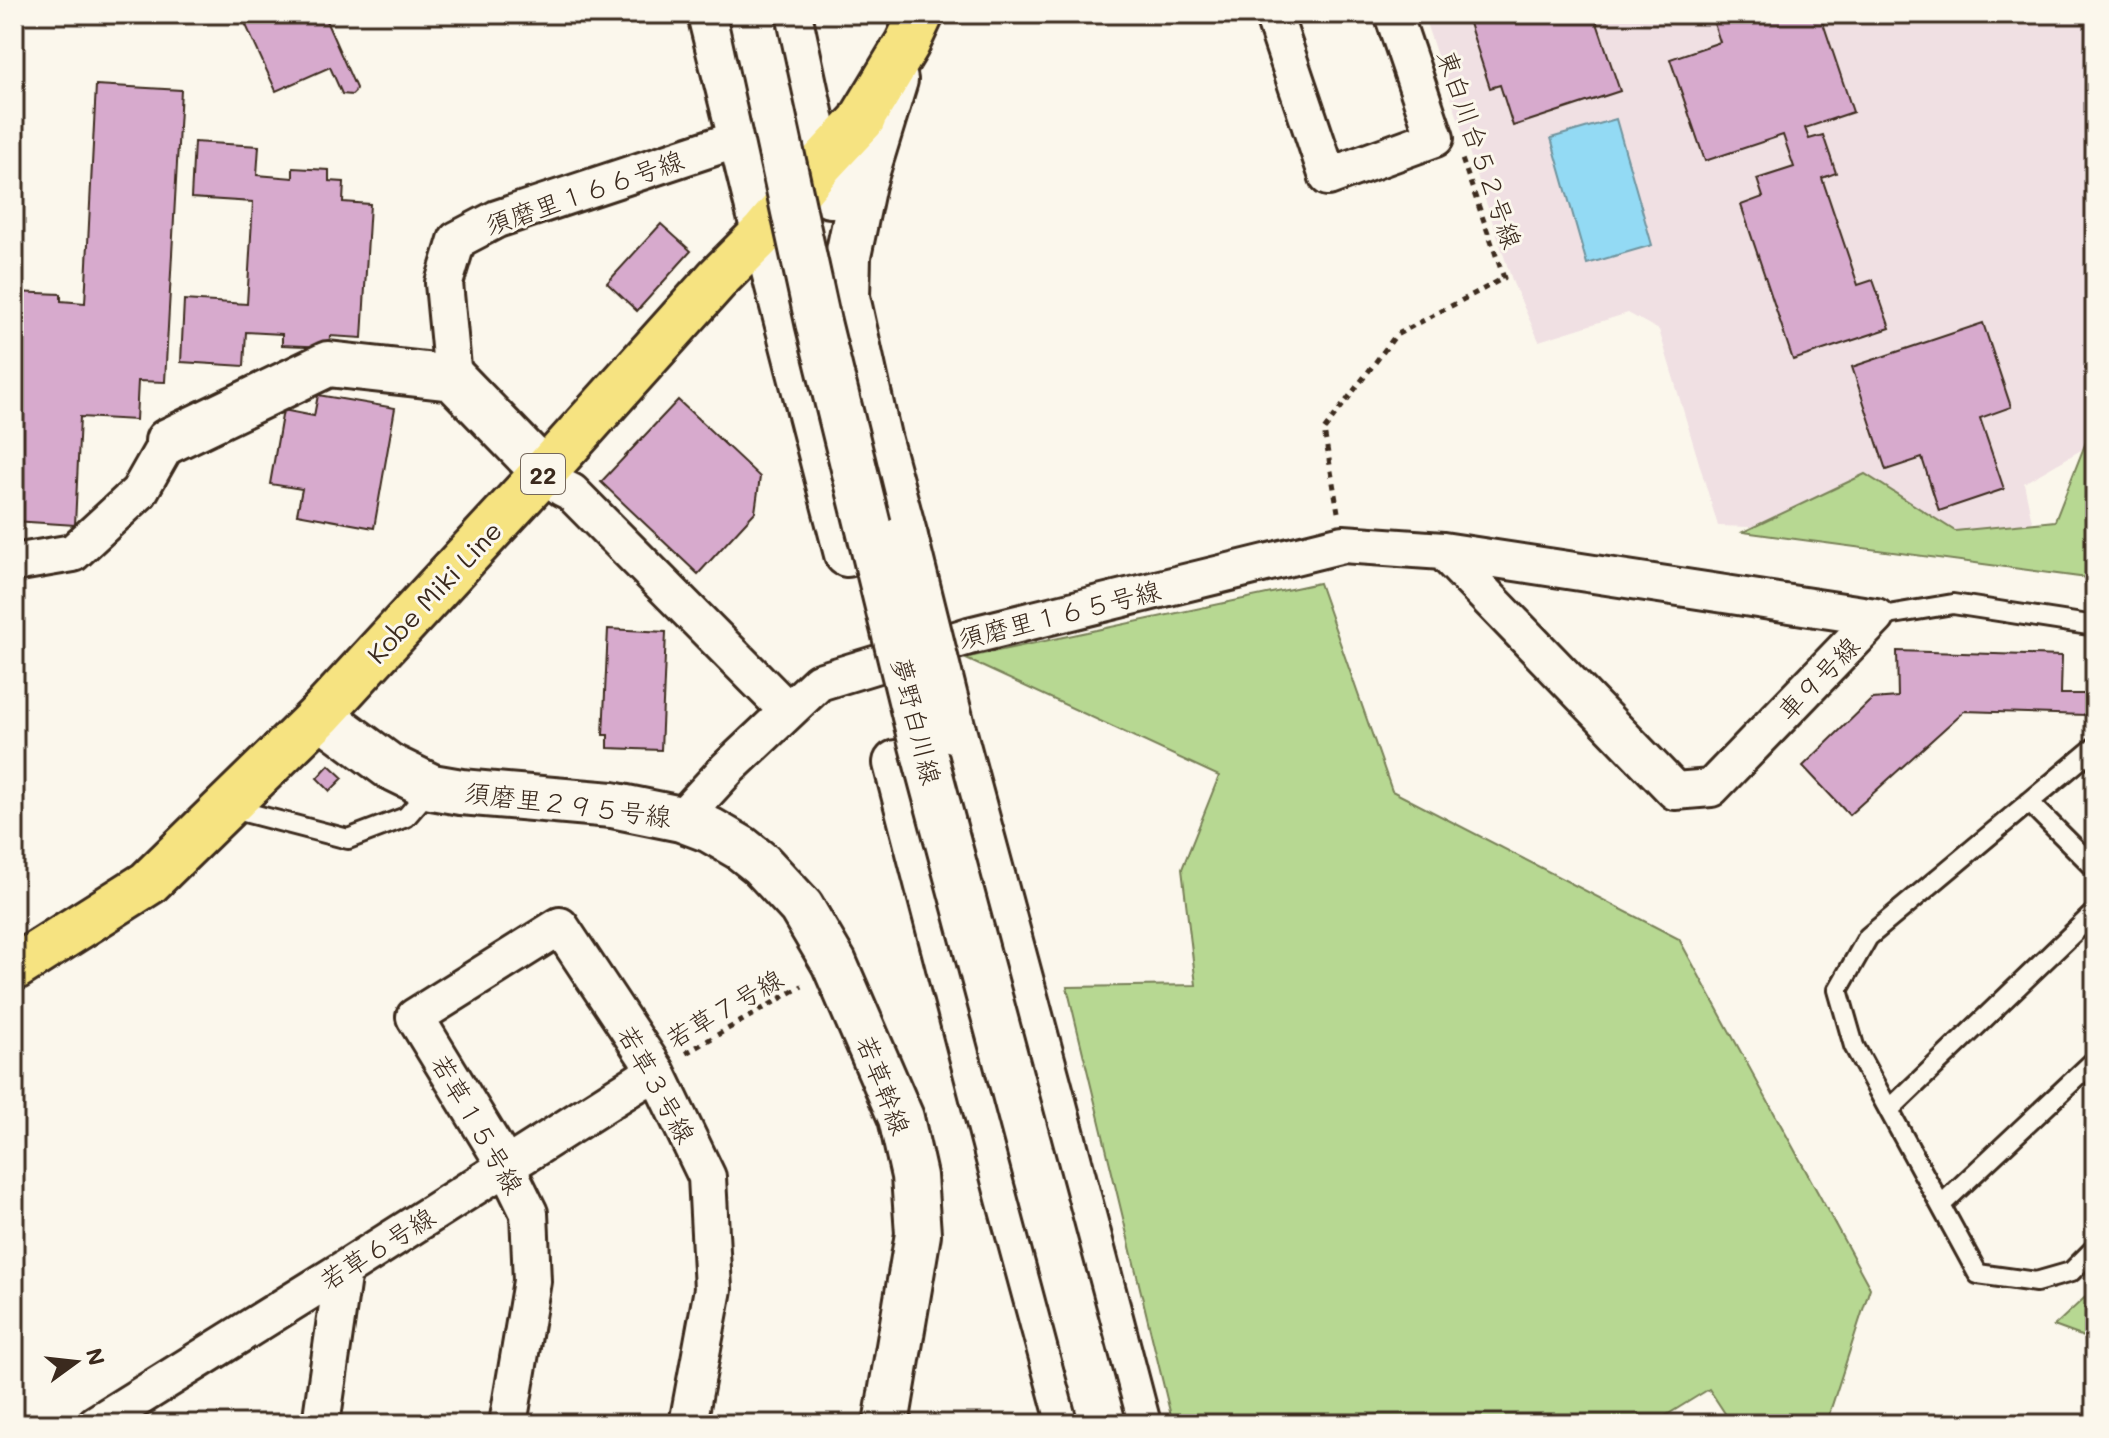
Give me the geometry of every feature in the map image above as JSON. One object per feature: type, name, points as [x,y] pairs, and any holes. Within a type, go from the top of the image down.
[{"type":"main road","name":"Kobe Miki Line","points":[[14,968],[148,883],[320,715],[718,278],[764,232],[863,119],[914,29]]},
{"type":"street","points":[[710,14],[847,554],[896,763],[1070,1424]]},
{"type":"street","name":"夢野白川線","points":[[751,14],[818,322],[922,745],[1103,1424]]},
{"type":"street","points":[[789,14],[821,164],[848,256]]},
{"type":"street","points":[[1273,14],[1328,177],[1435,138],[1393,14]]},
{"type":"street","points":[[914,29],[863,184],[848,256],[847,297],[878,437],[953,730],[1138,1424]]},
{"type":"street","name":"須磨里１６６号線","points":[[453,378],[444,283],[457,240],[497,219],[741,138]]},
{"type":"street","points":[[14,563],[73,553],[139,492],[168,441],[328,364],[453,378],[544,472],[571,492],[788,711]]},
{"type":"street","name":"車９号線","points":[[1343,544],[1443,551],[1876,617]]},
{"type":"street","name":"須磨里１６５号線","points":[[788,711],[819,682],[969,636],[1343,544]]},
{"type":"street","name":"車９号線","points":[[1443,551],[1675,791],[1711,788],[1876,617]]},
{"type":"street","name":"須磨里２９５号線","points":[[320,715],[389,766],[432,787],[612,805],[681,819],[728,768],[788,711]]},
{"type":"street","name":"若草幹線","points":[[681,819],[710,830],[741,848],[761,864],[801,907],[834,963],[901,1118],[914,1176],[918,1234],[886,1424]]},
{"type":"street","name":"若草３号線","points":[[415,1017],[560,926],[656,1071],[707,1177],[713,1289],[688,1424]]},
{"type":"street","name":"若草１５号線","points":[[415,1017],[506,1166],[529,1213],[532,1281],[508,1424]]},
{"type":"street","name":"若草６号線","points":[[96,1424],[656,1071]]},
{"type":"street","points":[[321,1424],[343,1270]]},
{"type":"lane","points":[[1876,617],[1953,604],[2095,626]]},
{"type":"lane","points":[[2095,747],[1868,937],[1838,990],[1854,1046],[1978,1274],[2036,1282],[2071,1272],[2095,1248]]},
{"type":"lane","points":[[225,807],[348,839],[406,817],[432,787]]},
{"type":"lane","points":[[2029,802],[2095,868]]},
{"type":"lane","points":[[1889,1110],[2095,912]]},
{"type":"lane","points":[[1941,1205],[2095,1060]]},
{"type":"path","name":"東白川台５２号線","points":[[1343,544],[1324,430],[1396,335],[1504,278],[1458,146]]},
{"type":"path","name":"若草７号線","points":[[656,1071],[813,980]]},
{"type":"shaded area","points":[[1423,14],[2095,14],[2095,442],[2024,483],[2035,536],[1718,526],[1659,330],[1628,313],[1539,341],[1513,283]]},
{"type":"green space","points":[[2095,419],[2095,579],[1743,532],[1865,474],[1955,531],[2055,521]]},
{"type":"green space","points":[[1319,583],[1392,791],[1679,939],[1870,1288],[1826,1424],[1732,1424],[1709,1389],[1652,1424],[1173,1424],[1067,987],[1196,985],[1182,869],[1219,776],[964,658]]},
{"type":"green space","points":[[2095,1288],[2095,1341],[2054,1326]]},
{"type":"water","points":[[1616,119],[1652,245],[1587,264],[1551,138]]},
{"type":"building","points":[[241,14],[323,14],[356,88],[355,92],[352,95],[342,94],[330,67],[276,91]]},
{"type":"building","points":[[1466,14],[1594,14],[1620,91],[1513,126],[1500,85],[1490,88]]},
{"type":"building","points":[[1711,14],[1820,14],[1853,112],[1805,128],[1809,139],[1823,135],[1836,173],[1822,178],[1858,285],[1873,280],[1890,328],[1793,360],[1741,205],[1763,197],[1757,179],[1794,167],[1783,135],[1705,161],[1670,59],[1720,42]]},
{"type":"building","points":[[96,85],[181,90],[165,382],[138,381],[136,420],[80,417],[75,525],[14,521],[14,292],[61,294],[61,301],[85,303]]},
{"type":"building","points":[[194,142],[259,146],[257,175],[293,178],[293,168],[329,170],[329,181],[344,182],[343,202],[370,204],[362,338],[330,336],[329,347],[282,345],[282,334],[246,332],[244,366],[181,362],[184,300],[247,304],[253,202],[191,198]]},
{"type":"building","points":[[14,148],[21,149],[14,246]]},
{"type":"building","points":[[661,224],[691,251],[637,311],[607,283]]},
{"type":"building","points":[[1983,323],[2011,407],[1980,418],[2004,489],[1939,511],[1922,458],[1886,470],[1852,367]]},
{"type":"building","points":[[318,395],[395,408],[374,528],[297,514],[302,489],[270,484],[283,410],[314,416]]},
{"type":"building","points":[[678,400],[760,477],[755,512],[698,574],[601,482]]},
{"type":"building","points":[[608,629],[666,632],[661,750],[608,748],[608,735],[603,735]]},
{"type":"building","points":[[1897,651],[2062,656],[2061,694],[2086,694],[2086,715],[1964,711],[1849,815],[1803,766],[1872,699],[1898,697]]},
{"type":"building","points":[[329,765],[343,778],[330,791],[317,778]]}]
